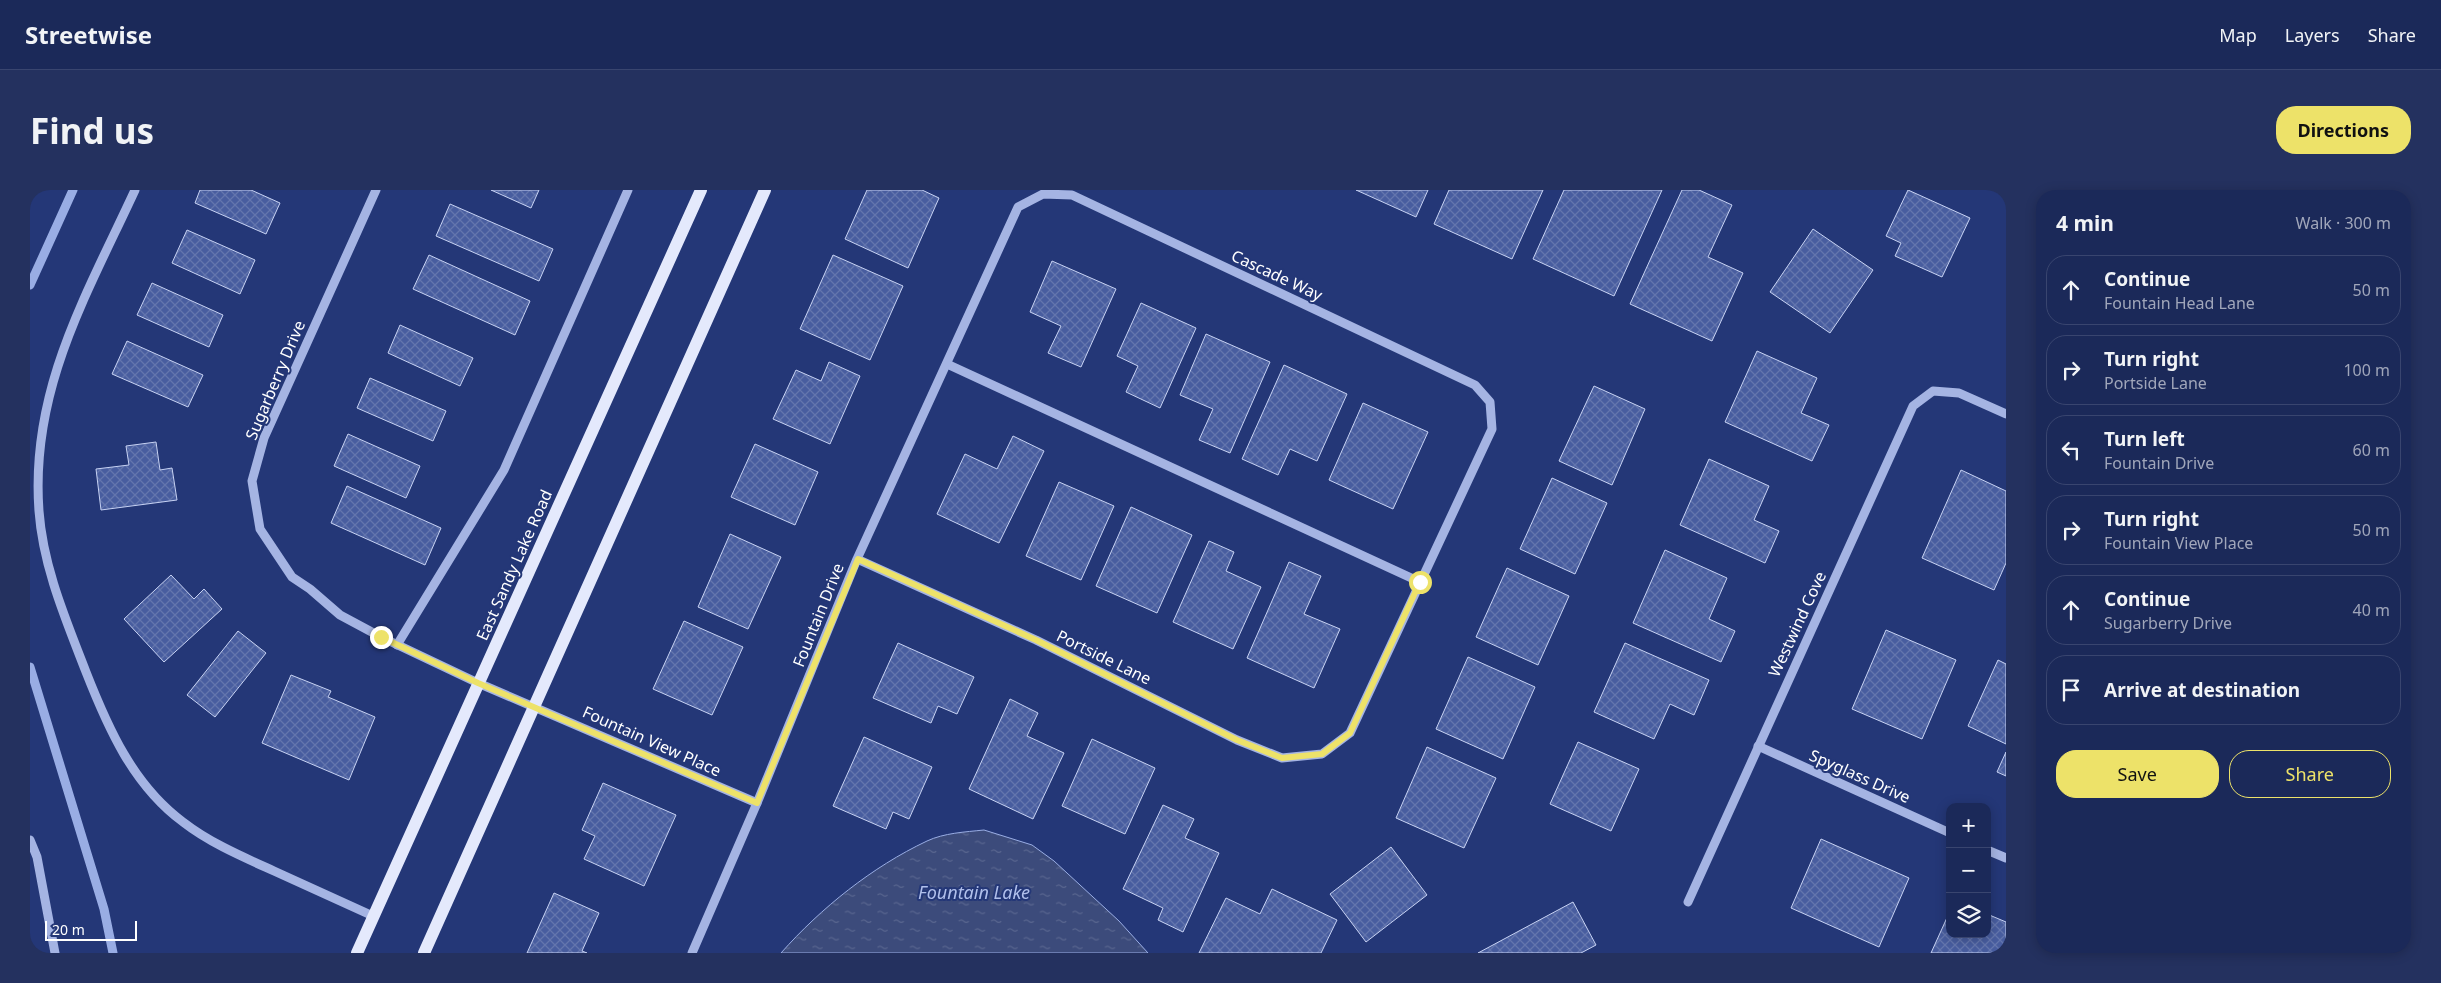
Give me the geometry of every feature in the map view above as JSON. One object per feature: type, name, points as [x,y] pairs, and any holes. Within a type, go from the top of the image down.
[{"type":"main road","name":"East Sandy Lake Road","points":[[357,953],[701,190]]},
{"type":"main road","points":[[424,953],[766,190]]},
{"type":"street","points":[[134,190],[69,334],[48,392],[41,428],[38,472],[39,513],[54,587],[106,724],[124,755],[159,800],[181,821],[207,838],[373,916]]},
{"type":"street","name":"Sugarberry Drive","points":[[376,190],[264,438],[252,481],[260,529],[292,577],[340,614],[397,645],[478,683],[535,706]]},
{"type":"street","points":[[397,645],[504,470],[628,190]]},
{"type":"street","name":"Fountain Drive","points":[[692,953],[757,803],[858,559],[1018,207],[1042,194]]},
{"type":"street","name":"Cascade Way","points":[[1042,194],[1072,195],[1475,384],[1490,402],[1492,429],[1420,582]]},
{"type":"street","points":[[946,364],[1420,582]]},
{"type":"street","name":"Westwind Cove","points":[[1688,902],[1913,406],[1933,391],[1959,393],[2006,414]]},
{"type":"street","name":"Portside Lane","points":[[858,559],[1036,640],[1237,740],[1282,758],[1322,754],[1350,733],[1420,582]]},
{"type":"street","name":"Fountain View Place","points":[[535,706],[757,803]]},
{"type":"street","name":"Spyglass Drive","points":[[1758,746],[1946,831]]},
{"type":"street","points":[[30,840],[37,857],[55,953]]},
{"type":"street","points":[[1991,852],[2006,858]]},
{"type":"water","name":"Fountain Lake","points":[[984,830],[1032,845],[1054,861],[1119,921],[1148,953],[781,953],[830,905],[887,863],[934,838],[955,833]]},
{"type":"building","points":[[200,190],[251,190],[280,203],[266,234],[195,203]]},
{"type":"building","points":[[491,190],[539,190],[531,208]]},
{"type":"building","points":[[867,190],[922,190],[939,198],[908,268],[845,239]]},
{"type":"building","points":[[1356,190],[1428,190],[1416,217]]},
{"type":"building","points":[[1449,190],[1543,190],[1512,259],[1434,224]]},
{"type":"building","points":[[1564,190],[1662,190],[1614,296],[1533,259]]},
{"type":"building","points":[[1682,190],[1699,190],[1732,205],[1708,257],[1743,273],[1712,341],[1630,304]]},
{"type":"building","points":[[1908,190],[1970,218],[1942,277],[1895,256],[1901,243],[1886,236]]},
{"type":"building","points":[[450,204],[553,249],[539,281],[436,236]]},
{"type":"building","points":[[1813,229],[1873,270],[1830,333],[1770,292]]},
{"type":"building","points":[[187,230],[255,260],[240,294],[172,263]]},
{"type":"building","points":[[429,255],[530,301],[515,335],[413,289]]},
{"type":"building","points":[[833,255],[903,286],[870,360],[800,329]]},
{"type":"building","points":[[1052,261],[1116,289],[1081,367],[1048,353],[1061,326],[1030,312]]},
{"type":"building","points":[[152,283],[223,315],[209,347],[137,315]]},
{"type":"building","points":[[1141,303],[1196,328],[1160,408],[1126,392],[1138,366],[1117,356]]},
{"type":"building","points":[[400,325],[473,358],[460,386],[388,353]]},
{"type":"building","points":[[1206,334],[1270,362],[1230,453],[1199,440],[1213,409],[1180,395]]},
{"type":"building","points":[[127,341],[203,375],[188,407],[112,374]]},
{"type":"building","points":[[1757,351],[1817,378],[1801,413],[1829,425],[1812,461],[1725,422]]},
{"type":"building","points":[[829,362],[860,376],[830,444],[773,419],[796,370],[821,381]]},
{"type":"building","points":[[1284,365],[1347,394],[1317,461],[1290,449],[1278,475],[1242,459]]},
{"type":"building","points":[[370,378],[446,411],[433,441],[357,408]]},
{"type":"building","points":[[1594,386],[1645,409],[1612,485],[1559,461]]},
{"type":"building","points":[[1363,403],[1428,432],[1393,509],[1329,480]]},
{"type":"building","points":[[348,434],[420,466],[406,498],[334,466]]},
{"type":"building","points":[[1013,436],[1044,451],[999,543],[937,514],[965,454],[997,469]]},
{"type":"building","points":[[156,442],[160,470],[172,468],[177,500],[101,510],[96,469],[129,465],[126,446]]},
{"type":"building","points":[[755,444],[818,472],[795,525],[731,497]]},
{"type":"building","points":[[1709,459],[1769,486],[1754,520],[1779,531],[1765,563],[1680,525]]},
{"type":"building","points":[[1961,470],[2006,491],[2006,563],[1994,590],[1922,558]]},
{"type":"building","points":[[1552,478],[1607,503],[1575,574],[1520,549]]},
{"type":"building","points":[[1059,482],[1114,506],[1081,580],[1026,556]]},
{"type":"building","points":[[347,486],[441,528],[425,565],[331,523]]},
{"type":"building","points":[[1131,507],[1192,535],[1157,613],[1096,586]]},
{"type":"building","points":[[730,534],[781,557],[748,629],[698,607]]},
{"type":"building","points":[[1209,541],[1234,552],[1226,571],[1261,587],[1233,649],[1173,622]]},
{"type":"building","points":[[1665,550],[1727,578],[1709,619],[1735,631],[1721,662],[1633,623]]},
{"type":"building","points":[[1289,562],[1321,576],[1304,614],[1340,629],[1314,688],[1247,658]]},
{"type":"building","points":[[1507,568],[1569,596],[1538,665],[1476,637]]},
{"type":"building","points":[[171,575],[194,599],[204,589],[222,609],[164,662],[124,619]]},
{"type":"building","points":[[684,621],[743,647],[712,715],[653,689]]},
{"type":"building","points":[[1886,630],[1956,660],[1922,739],[1852,709]]},
{"type":"building","points":[[238,631],[266,653],[215,717],[187,695]]},
{"type":"building","points":[[898,643],[974,677],[957,714],[938,706],[931,723],[873,698]]},
{"type":"building","points":[[1625,643],[1709,680],[1694,715],[1670,704],[1654,739],[1594,712]]},
{"type":"building","points":[[1468,657],[1535,687],[1503,759],[1436,729]]},
{"type":"building","points":[[1998,660],[2006,664],[2006,744],[1968,726]]},
{"type":"building","points":[[291,675],[331,691],[328,697],[375,717],[349,780],[262,743]]},
{"type":"building","points":[[1010,699],[1038,713],[1027,736],[1064,753],[1033,819],[969,789]]},
{"type":"building","points":[[864,737],[932,767],[909,819],[893,812],[886,829],[833,806]]},
{"type":"building","points":[[1092,739],[1155,768],[1125,834],[1062,806]]},
{"type":"building","points":[[1578,742],[1639,769],[1611,831],[1550,804]]},
{"type":"building","points":[[1427,747],[1496,778],[1464,848],[1396,818]]},
{"type":"building","points":[[2006,752],[2006,776],[1997,772]]},
{"type":"building","points":[[603,783],[676,815],[644,886],[584,859],[595,836],[582,830]]},
{"type":"building","points":[[1163,805],[1194,819],[1185,838],[1219,853],[1183,932],[1158,920],[1163,908],[1123,889]]},
{"type":"building","points":[[1821,839],[1909,878],[1879,947],[1791,908]]},
{"type":"building","points":[[1391,847],[1427,895],[1366,942],[1330,894]]},
{"type":"building","points":[[1272,889],[1337,920],[1321,953],[1199,953],[1226,898],[1260,914]]},
{"type":"building","points":[[554,893],[599,913],[582,951],[587,953],[527,953]]},
{"type":"building","points":[[1573,902],[1596,945],[1581,953],[1478,953]]},
{"type":"building","points":[[1991,916],[2006,922],[2006,953],[1931,953],[1946,920],[1946,938],[1991,938]]},
{"type":"waterway","points":[[30,285],[73,190]]},
{"type":"waterway","points":[[30,667],[104,909],[113,953]]},
{"type":"route","points":[[381,637],[478,683],[757,803],[858,559],[1036,640],[1237,740],[1282,758],[1322,754],[1350,733],[1420,582]]}]
